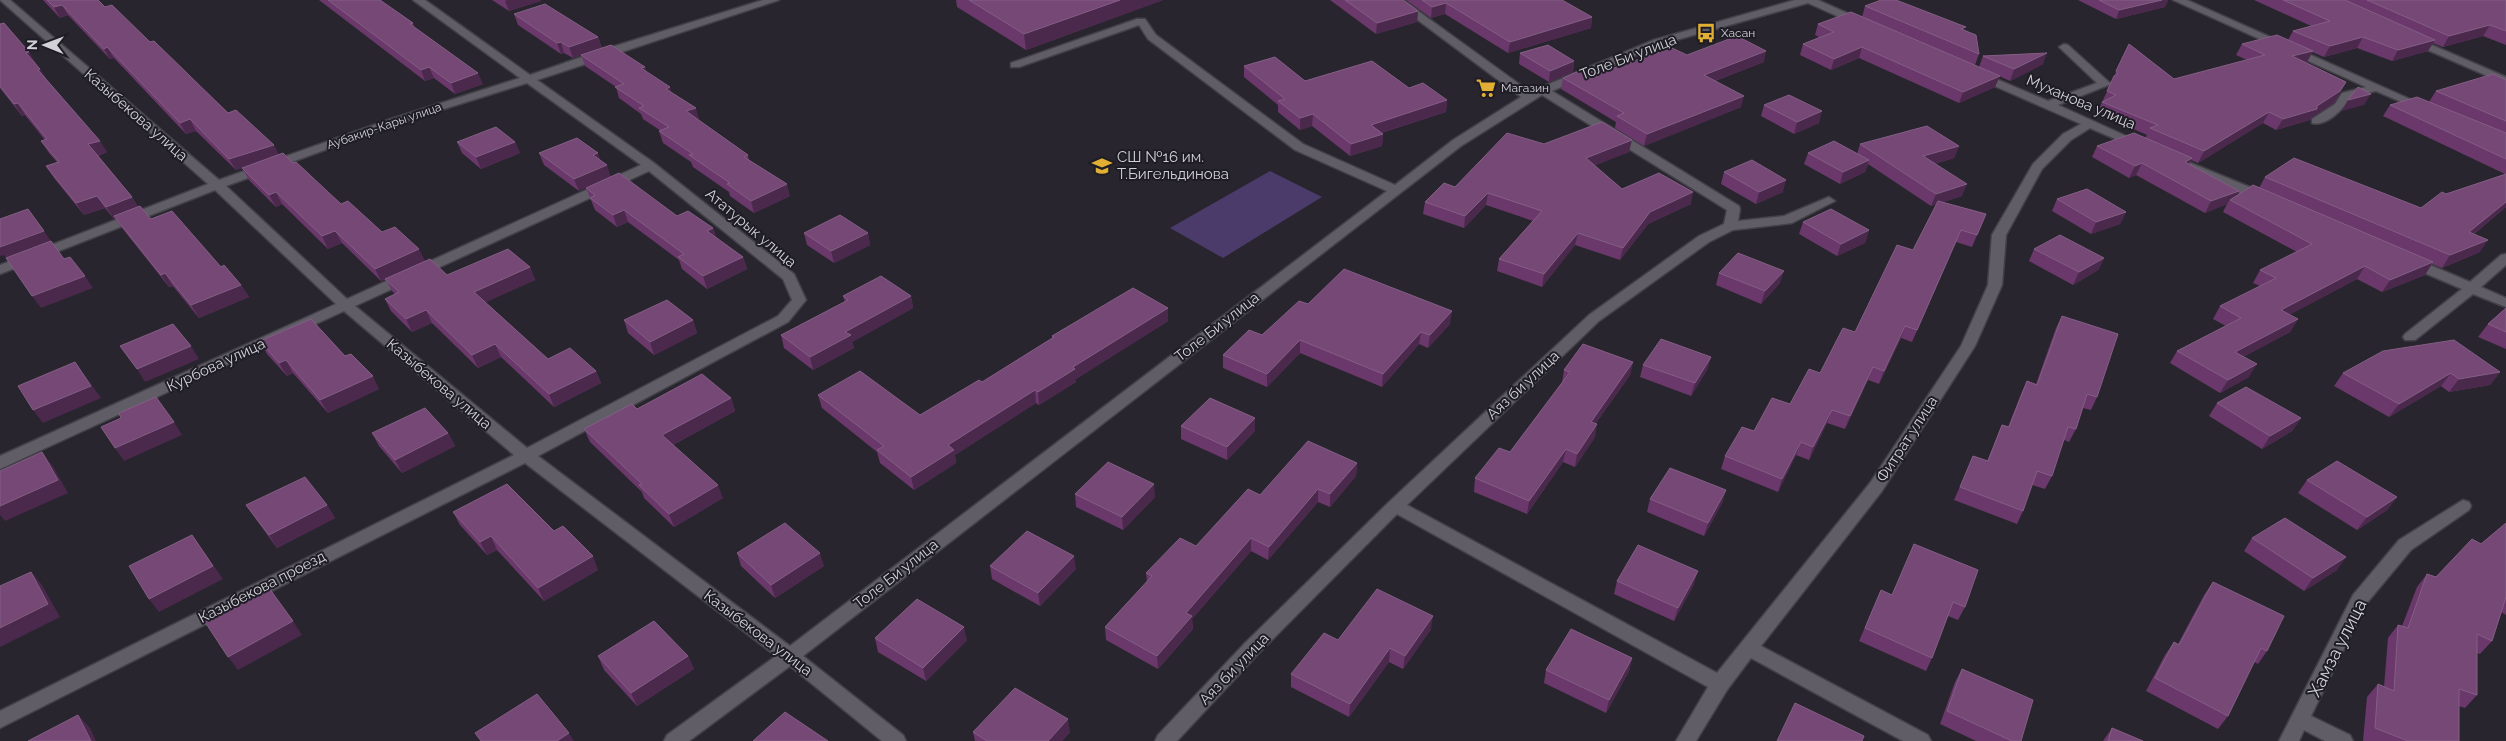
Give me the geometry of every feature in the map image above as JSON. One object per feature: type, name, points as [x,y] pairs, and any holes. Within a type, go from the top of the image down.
[{"type":"street","name":"Казыбекова улица","points":[[4,0],[217,185],[345,305],[525,456],[790,656],[896,741]]},
{"type":"street","name":"Ататурык улица","points":[[418,0],[650,166],[788,277],[799,300],[783,319],[525,456]]},
{"type":"street","name":"Аубакир-Кары улица","points":[[0,270],[217,185],[392,122],[529,79],[603,53],[774,0]]},
{"type":"street","points":[[1396,0],[1536,94],[1734,209],[1730,226],[1787,220],[1829,201]]},
{"type":"street","points":[[1808,0],[1870,27]]},
{"type":"street","name":"Толе Би улица","points":[[674,741],[790,656],[1457,143],[1536,94],[1658,42],[1808,0]]},
{"type":"street","points":[[2178,0],[2431,111]]},
{"type":"street","points":[[1015,65],[1141,21],[1152,36],[1195,72],[1299,147],[1396,190]]},
{"type":"street","points":[[2405,36],[2506,81]]},
{"type":"street","points":[[2048,105],[2105,84],[2064,47]]},
{"type":"street","name":"Муханова улица","points":[[1964,68],[2153,151]]},
{"type":"street","points":[[2316,121],[2340,106],[2346,95],[2378,88]]},
{"type":"street","name":"Фитрат улица","points":[[1686,741],[1720,684],[1876,487],[1968,346],[1995,285],[1999,235],[2037,167],[2067,137],[2090,123]]},
{"type":"street","points":[[2172,158],[2272,202]]},
{"type":"street","name":"Курбова улица","points":[[0,463],[650,166]]},
{"type":"street","name":"Аяз би улица","points":[[1165,741],[1252,648],[1395,506],[1594,318],[1704,239],[1730,226]]},
{"type":"street","points":[[2399,257],[2506,303]]},
{"type":"street","points":[[2410,336],[2472,288],[2506,258]]},
{"type":"street","name":"Казыбекова проезд","points":[[0,720],[525,456]]},
{"type":"street","points":[[1395,506],[1720,684]]},
{"type":"street","name":"Хамза улица","points":[[2290,741],[2359,600],[2404,546],[2462,506]]},
{"type":"street","points":[[1749,648],[1921,741]]},
{"type":"street","points":[[2300,719],[2343,741]]},
{"type":"shaded area","points":[[1270,171],[1322,197],[1223,258],[1170,228]]},
{"type":"building","points":[[47,0],[98,0],[105,7],[112,5],[150,42],[154,41],[228,113],[236,110],[274,145],[229,159],[190,119],[180,123],[107,47],[104,49],[62,5],[54,7]]},
{"type":"building","points":[[328,0],[380,0],[478,73],[451,83],[429,67],[421,70]]},
{"type":"building","points":[[969,0],[1120,0],[1024,34]]},
{"type":"building","points":[[1345,0],[1403,0],[1418,11],[1377,23]]},
{"type":"building","points":[[1422,0],[1562,0],[1592,17],[1510,42],[1446,3],[1432,7]]},
{"type":"building","points":[[1881,0],[1896,0],[1966,27],[1961,29],[1976,35],[1979,54],[1865,6]]},
{"type":"building","points":[[2099,0],[2162,0],[2119,10]]},
{"type":"building","points":[[2283,0],[2345,0],[2435,40],[2398,50],[2363,37],[2330,46],[2293,31],[2330,21]]},
{"type":"building","points":[[2367,0],[2506,0],[2506,31],[2490,25],[2449,36]]},
{"type":"building","points":[[545,4],[598,37],[569,47],[561,42],[557,43],[514,14]]},
{"type":"building","points":[[1851,12],[2000,76],[1963,92],[1862,47],[1834,59],[1803,44],[1834,32],[1818,24]]},
{"type":"building","points":[[4,23],[29,52],[26,53],[40,69],[38,70],[100,141],[88,144],[132,197],[106,207],[97,196],[76,203],[46,166],[59,162],[41,141],[47,139],[18,103],[14,104],[0,86],[0,24]]},
{"type":"building","points":[[2277,35],[2313,51],[2292,56],[2346,82],[2340,91],[2317,106],[2317,109],[2283,119],[2269,112],[2204,151],[2150,128],[2158,125],[2102,102],[2116,95],[2107,91],[2114,76],[2118,74],[2116,71],[2129,44],[2174,79],[2265,55],[2242,44]]},
{"type":"building","points":[[1737,36],[1766,51],[1704,75],[1744,96],[1647,134],[1617,116],[1624,113],[1563,78],[1586,68],[1596,74],[1672,48],[1687,55]]},
{"type":"building","points":[[611,45],[645,67],[641,68],[670,87],[666,89],[696,108],[686,111],[748,155],[744,157],[787,184],[751,201],[727,184],[730,183],[689,155],[693,154],[659,131],[669,127],[639,108],[644,106],[615,87],[624,84],[581,55]]},
{"type":"building","points":[[1548,45],[1574,61],[1550,71],[1520,53]]},
{"type":"building","points":[[2047,53],[2014,69],[1983,56]]},
{"type":"building","points":[[1275,57],[1305,81],[1372,61],[1409,88],[1423,83],[1447,100],[1371,125],[1383,134],[1351,144],[1313,114],[1300,118],[1278,101],[1285,99],[1244,66]]},
{"type":"building","points":[[2493,74],[2506,80],[2506,121],[2436,91]]},
{"type":"building","points":[[2358,87],[2371,94],[2348,100]]},
{"type":"building","points":[[1789,95],[1822,111],[1797,122],[1764,105]]},
{"type":"building","points":[[2417,97],[2506,133],[2506,159],[2390,105]]},
{"type":"building","points":[[1602,122],[1632,140],[1586,158],[1622,189],[1659,173],[1693,192],[1650,212],[1623,248],[1578,233],[1544,274],[1499,259],[1542,211],[1488,193],[1465,216],[1425,202],[1444,183],[1455,187],[1507,133],[1544,144]]},
{"type":"building","points":[[1927,126],[1959,146],[1923,156],[1967,184],[1936,194],[1860,144]]},
{"type":"building","points":[[496,127],[515,142],[476,157],[457,142]]},
{"type":"building","points":[[2134,133],[2192,158],[2185,162],[2239,191],[2211,201],[2142,163],[2135,166],[2097,146]]},
{"type":"building","points":[[577,138],[598,153],[593,155],[607,165],[574,179],[539,153]]},
{"type":"building","points":[[1834,141],[1869,160],[1843,172],[1808,153]]},
{"type":"building","points":[[283,153],[293,163],[296,162],[341,204],[348,201],[382,232],[395,227],[419,249],[375,269],[335,231],[322,236],[276,192],[269,195],[242,168]]},
{"type":"building","points":[[2294,158],[2421,208],[2442,192],[2446,194],[2506,174],[2506,202],[2469,232],[2488,240],[2450,255],[2265,177]]},
{"type":"building","points":[[1752,160],[1786,180],[1759,192],[1724,172]]},
{"type":"building","points":[[619,173],[677,216],[688,211],[713,228],[707,231],[743,257],[703,276],[678,257],[684,254],[624,210],[613,215],[590,198],[595,195],[586,188]]},
{"type":"building","points":[[2253,185],[2433,262],[2390,280],[2365,266],[2281,310],[2298,319],[2235,352],[2257,364],[2228,380],[2177,351],[2241,318],[2220,306],[2276,278],[2260,270],[2312,244],[2230,200]]},
{"type":"building","points":[[2087,189],[2126,212],[2096,222],[2057,199]]},
{"type":"building","points":[[1938,201],[1986,214],[1977,235],[1961,230],[1917,330],[1905,326],[1884,371],[1873,367],[1850,416],[1832,410],[1813,447],[1801,442],[1782,479],[1725,456],[1742,427],[1754,431],[1772,398],[1790,404],[1809,369],[1820,373],[1843,328],[1855,332],[1897,245],[1913,250]]},
{"type":"building","points":[[140,206],[151,219],[172,211],[221,267],[224,265],[241,285],[191,305],[165,273],[161,275],[114,216]]},
{"type":"building","points":[[28,209],[44,231],[0,247],[0,219]]},
{"type":"building","points":[[1831,209],[1869,230],[1841,244],[1803,222]]},
{"type":"building","points":[[840,215],[868,233],[831,251],[804,233]]},
{"type":"building","points":[[2060,235],[2104,258],[2079,272],[2034,249]]},
{"type":"building","points":[[51,241],[64,259],[70,257],[85,276],[32,296],[6,258]]},
{"type":"building","points":[[508,249],[530,267],[474,292],[548,359],[570,348],[596,371],[549,394],[495,344],[472,355],[426,310],[406,319],[385,299],[399,292],[385,279],[430,259],[447,275]]},
{"type":"building","points":[[1738,253],[1784,271],[1765,291],[1719,273]]},
{"type":"building","points":[[1344,269],[1452,311],[1430,335],[1421,332],[1383,374],[1300,340],[1267,374],[1223,355],[1249,330],[1262,335],[1299,301],[1308,304]]},
{"type":"building","points":[[881,276],[911,296],[845,332],[851,335],[810,357],[781,335],[848,300],[843,296]]},
{"type":"building","points":[[1133,288],[1168,308],[1073,367],[1075,369],[1038,392],[1035,390],[948,445],[954,450],[911,477],[877,450],[884,446],[818,395],[860,371],[920,415],[979,380],[982,382],[1054,337],[1052,336]]},
{"type":"building","points":[[667,300],[693,320],[650,342],[624,320]]},
{"type":"building","points":[[2506,308],[2506,332],[2488,324]]},
{"type":"building","points":[[2062,316],[2118,334],[2097,397],[2087,394],[2076,429],[2068,427],[2052,476],[2037,471],[2023,511],[1960,487],[1973,456],[1988,461],[2002,425],[2009,427],[2027,381],[2037,385]]},
{"type":"building","points":[[311,319],[345,356],[351,354],[373,376],[320,400],[286,360],[279,363],[260,341]]},
{"type":"building","points":[[173,324],[191,346],[137,369],[120,346]]},
{"type":"building","points":[[1661,339],[1711,357],[1695,383],[1643,365]]},
{"type":"building","points":[[2454,340],[2500,372],[2459,379],[2451,373],[2399,404],[2343,373],[2383,351]]},
{"type":"building","points":[[1583,344],[1633,362],[1591,422],[1597,424],[1577,454],[1566,449],[1529,501],[1475,478],[1499,448],[1510,452],[1570,372],[1564,370]]},
{"type":"building","points":[[75,362],[91,386],[33,410],[18,386]]},
{"type":"building","points":[[702,374],[731,398],[662,435],[718,485],[669,514],[639,485],[642,484],[584,429],[632,404],[637,409]]},
{"type":"building","points":[[2246,387],[2301,418],[2270,436],[2217,403]]},
{"type":"building","points":[[156,397],[174,422],[115,448],[101,427],[121,418],[119,413]]},
{"type":"building","points":[[1210,398],[1255,418],[1227,447],[1181,426]]},
{"type":"building","points":[[425,408],[448,433],[395,460],[372,433]]},
{"type":"building","points":[[1308,441],[1357,463],[1330,494],[1318,489],[1269,547],[1251,538],[1186,613],[1192,616],[1157,656],[1105,627],[1152,576],[1146,573],[1180,538],[1196,546],[1248,489],[1260,495]]},
{"type":"building","points":[[42,452],[58,480],[0,506],[0,471]]},
{"type":"building","points":[[2337,461],[2397,497],[2367,517],[2307,480]]},
{"type":"building","points":[[1108,462],[1154,484],[1122,517],[1075,494]]},
{"type":"building","points":[[1670,468],[1726,490],[1708,523],[1650,499]]},
{"type":"building","points":[[305,477],[327,505],[269,535],[246,505]]},
{"type":"building","points":[[507,484],[554,531],[563,526],[593,556],[538,588],[491,536],[480,542],[453,512]]},
{"type":"building","points":[[2285,518],[2346,557],[2313,578],[2252,538]]},
{"type":"building","points":[[785,523],[820,553],[771,585],[737,553]]},
{"type":"building","points":[[2506,523],[2506,597],[2492,641],[2477,634],[2477,695],[2459,689],[2459,741],[2408,741],[2375,728],[2378,684],[2394,691],[2398,625],[2408,628],[2427,574],[2436,577],[2472,539],[2481,544]]},
{"type":"building","points":[[1027,531],[1074,556],[1038,593],[990,566]]},
{"type":"building","points":[[192,535],[213,566],[149,599],[129,566]]},
{"type":"building","points":[[1914,544],[1978,570],[1965,607],[1953,602],[1932,658],[1865,628],[1881,590],[1892,595]]},
{"type":"building","points":[[1638,545],[1698,571],[1678,608],[1617,581]]},
{"type":"building","points":[[31,572],[48,604],[0,628],[0,586]]},
{"type":"building","points":[[2213,582],[2284,616],[2267,651],[2261,648],[2228,716],[2155,678],[2174,642],[2179,645]]},
{"type":"building","points":[[269,588],[293,621],[228,657],[205,622]]},
{"type":"building","points":[[1377,589],[1433,616],[1405,656],[1390,648],[1350,704],[1291,674],[1324,633],[1338,640]]},
{"type":"building","points":[[917,599],[964,627],[923,668],[875,638]]},
{"type":"building","points":[[654,621],[688,656],[631,693],[598,656]]},
{"type":"building","points":[[1571,629],[1632,658],[1609,700],[1546,670]]},
{"type":"building","points":[[1962,669],[2033,700],[2021,741],[2012,741],[1947,711]]},
{"type":"building","points":[[1015,688],[1068,719],[1048,741],[987,741],[973,732]]},
{"type":"building","points":[[537,694],[569,733],[557,741],[481,741],[475,733]]},
{"type":"building","points":[[1795,703],[1864,736],[1862,741],[1777,741]]},
{"type":"building","points":[[785,712],[828,741],[753,741]]},
{"type":"building","points":[[78,715],[91,741],[28,741]]},
{"type":"building","points":[[2112,728],[2143,741],[2108,741]]},
{"type":"place","name":"Хасан","points":[[1706,33]]},
{"type":"place","name":"Магазин","points":[[1486,88]]},
{"type":"place","name":"СШ №16 им. Т.Бигельдинова","points":[[1102,166]]}]
